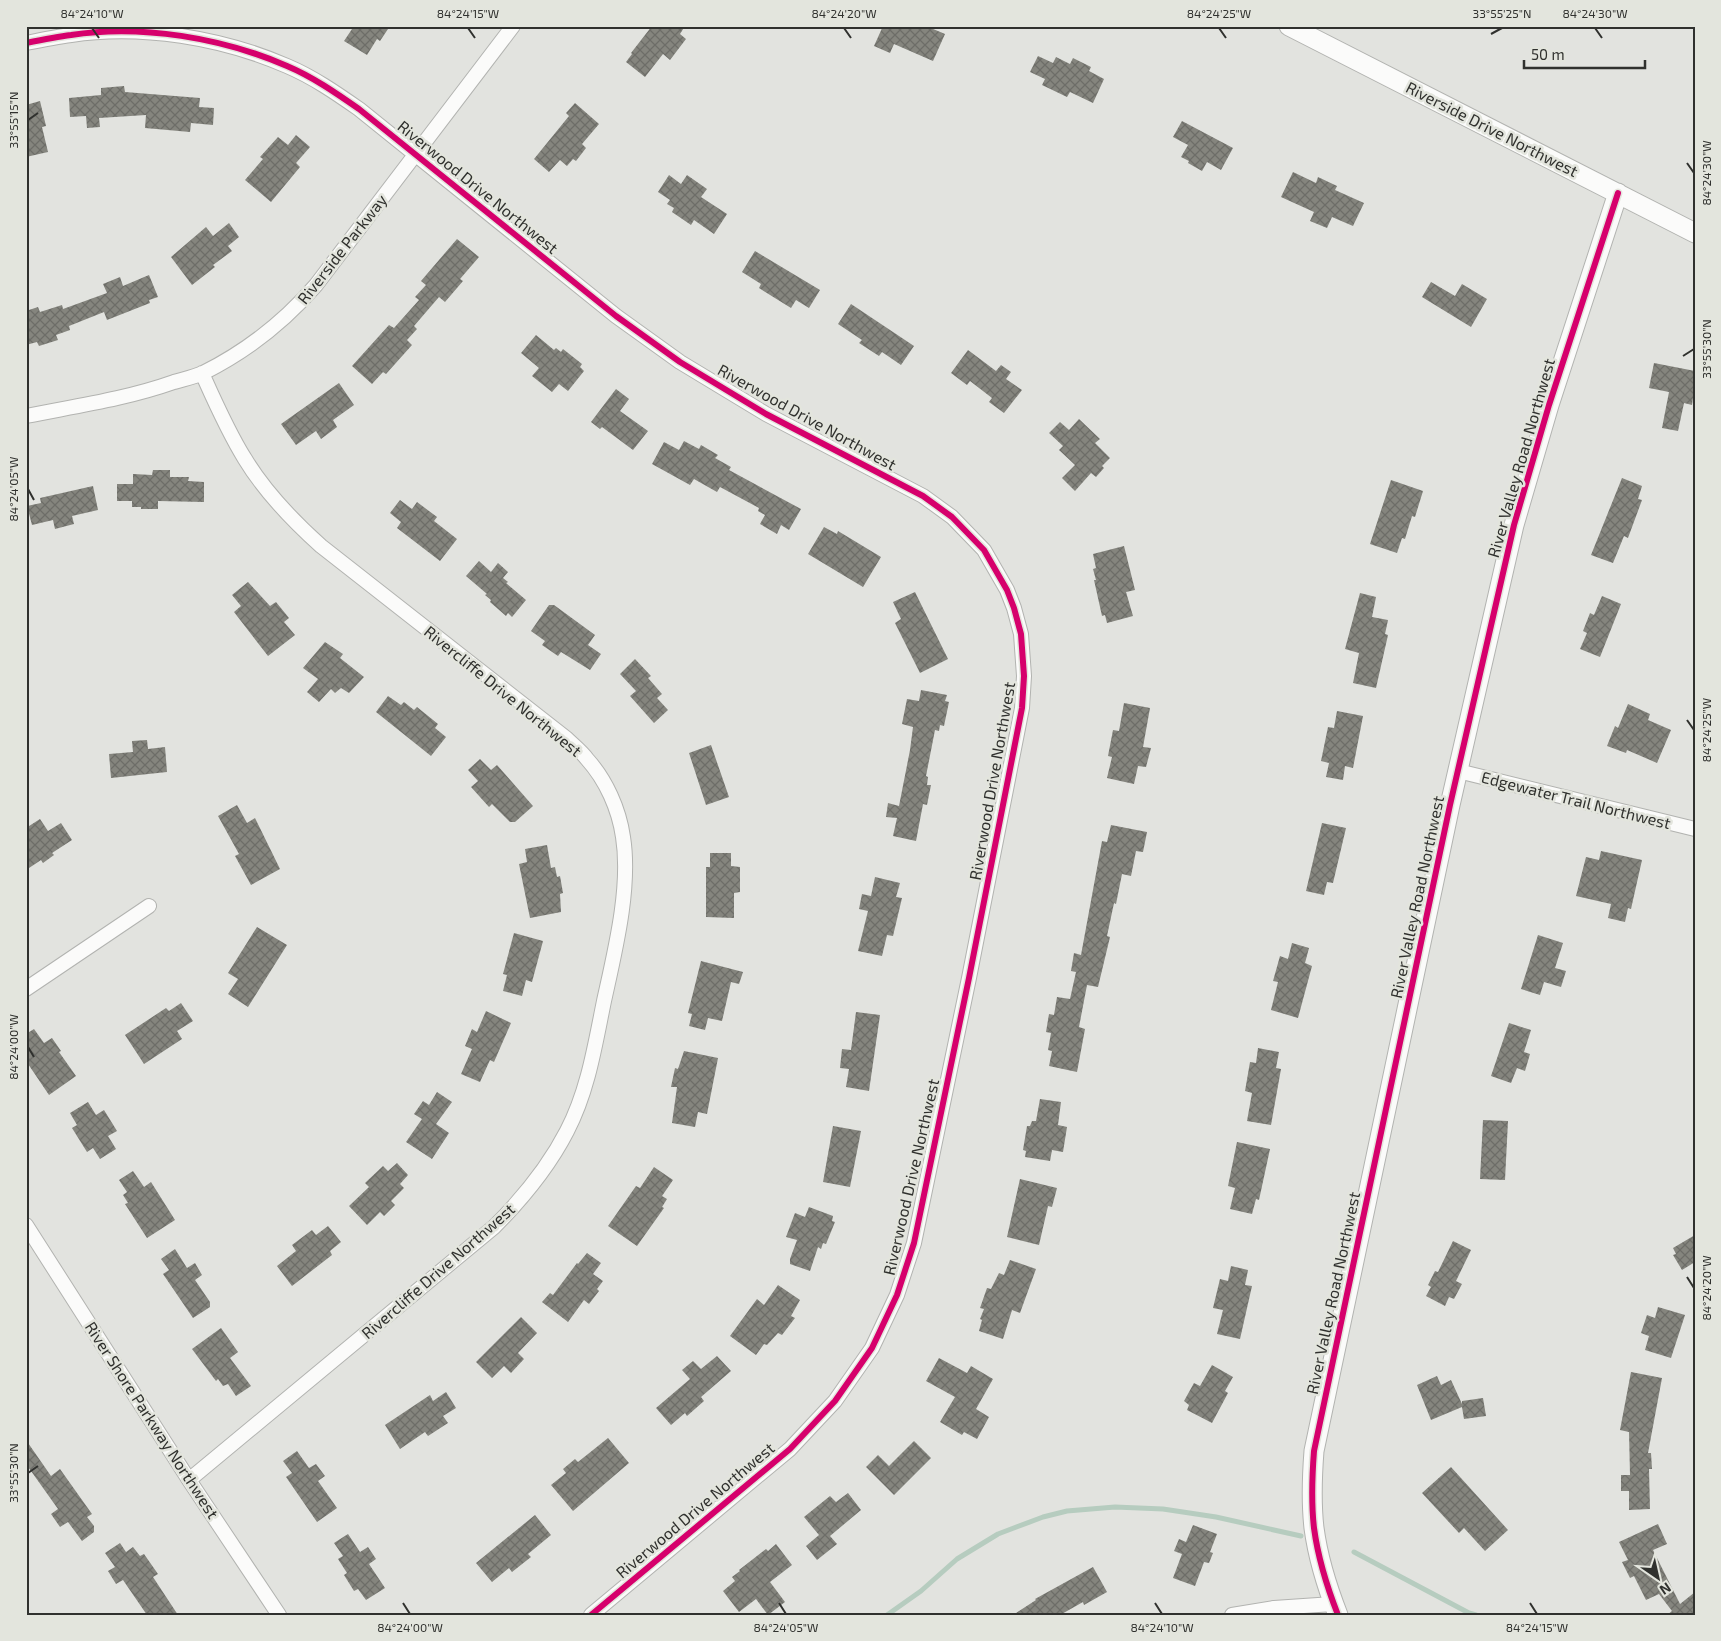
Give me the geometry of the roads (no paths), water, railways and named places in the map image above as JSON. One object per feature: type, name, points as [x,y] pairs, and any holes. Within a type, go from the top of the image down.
[{"type":"street","name":"Riverside Parkway","points":[[26,416],[150,391],[202,373],[250,346],[277,325],[316,285],[513,26]]},
{"type":"street","name":"Riverside Drive Northwest","points":[[1289,26],[1695,233]]},
{"type":"street","name":"Riverwood Drive Northwest","points":[[26,43],[72,34],[121,32],[166,34],[211,41],[253,52],[288,67],[327,88],[359,109],[616,316],[680,362],[766,414],[923,496],[952,517],[984,550],[1007,590],[1021,634],[1024,676],[1022,708],[914,1243],[897,1296],[866,1356],[835,1401],[790,1449],[591,1615]]},
{"type":"street","name":"River Valley Road Northwest","points":[[1336,1609],[1322,1567],[1314,1529],[1312,1490],[1314,1451],[1458,771],[1514,525],[1550,405],[1618,194]]},
{"type":"street","name":"Rivercliffe Drive Northwest","points":[[189,1480],[494,1227],[517,1204],[542,1173],[567,1131],[588,1079],[619,930],[626,864],[623,836],[616,809],[603,782],[587,759],[566,738],[320,546],[297,525],[268,492],[245,460],[226,426],[202,373]]},
{"type":"street","name":"Edgewater Trail Northwest","points":[[1458,771],[1695,829]]},
{"type":"street","points":[[26,989],[149,906]]},
{"type":"street","name":"River Shore Parkway Northwest","points":[[26,1225],[189,1480],[279,1615]]},
{"type":"street","points":[[1232,1615],[1274,1608],[1336,1609]]},
{"type":"waterway","points":[[887,1615],[921,1591],[957,1559],[998,1534],[1043,1517],[1067,1511],[1115,1507],[1163,1509],[1216,1517],[1301,1536]]},
{"type":"waterway","points":[[1354,1552],[1476,1615]]}]
